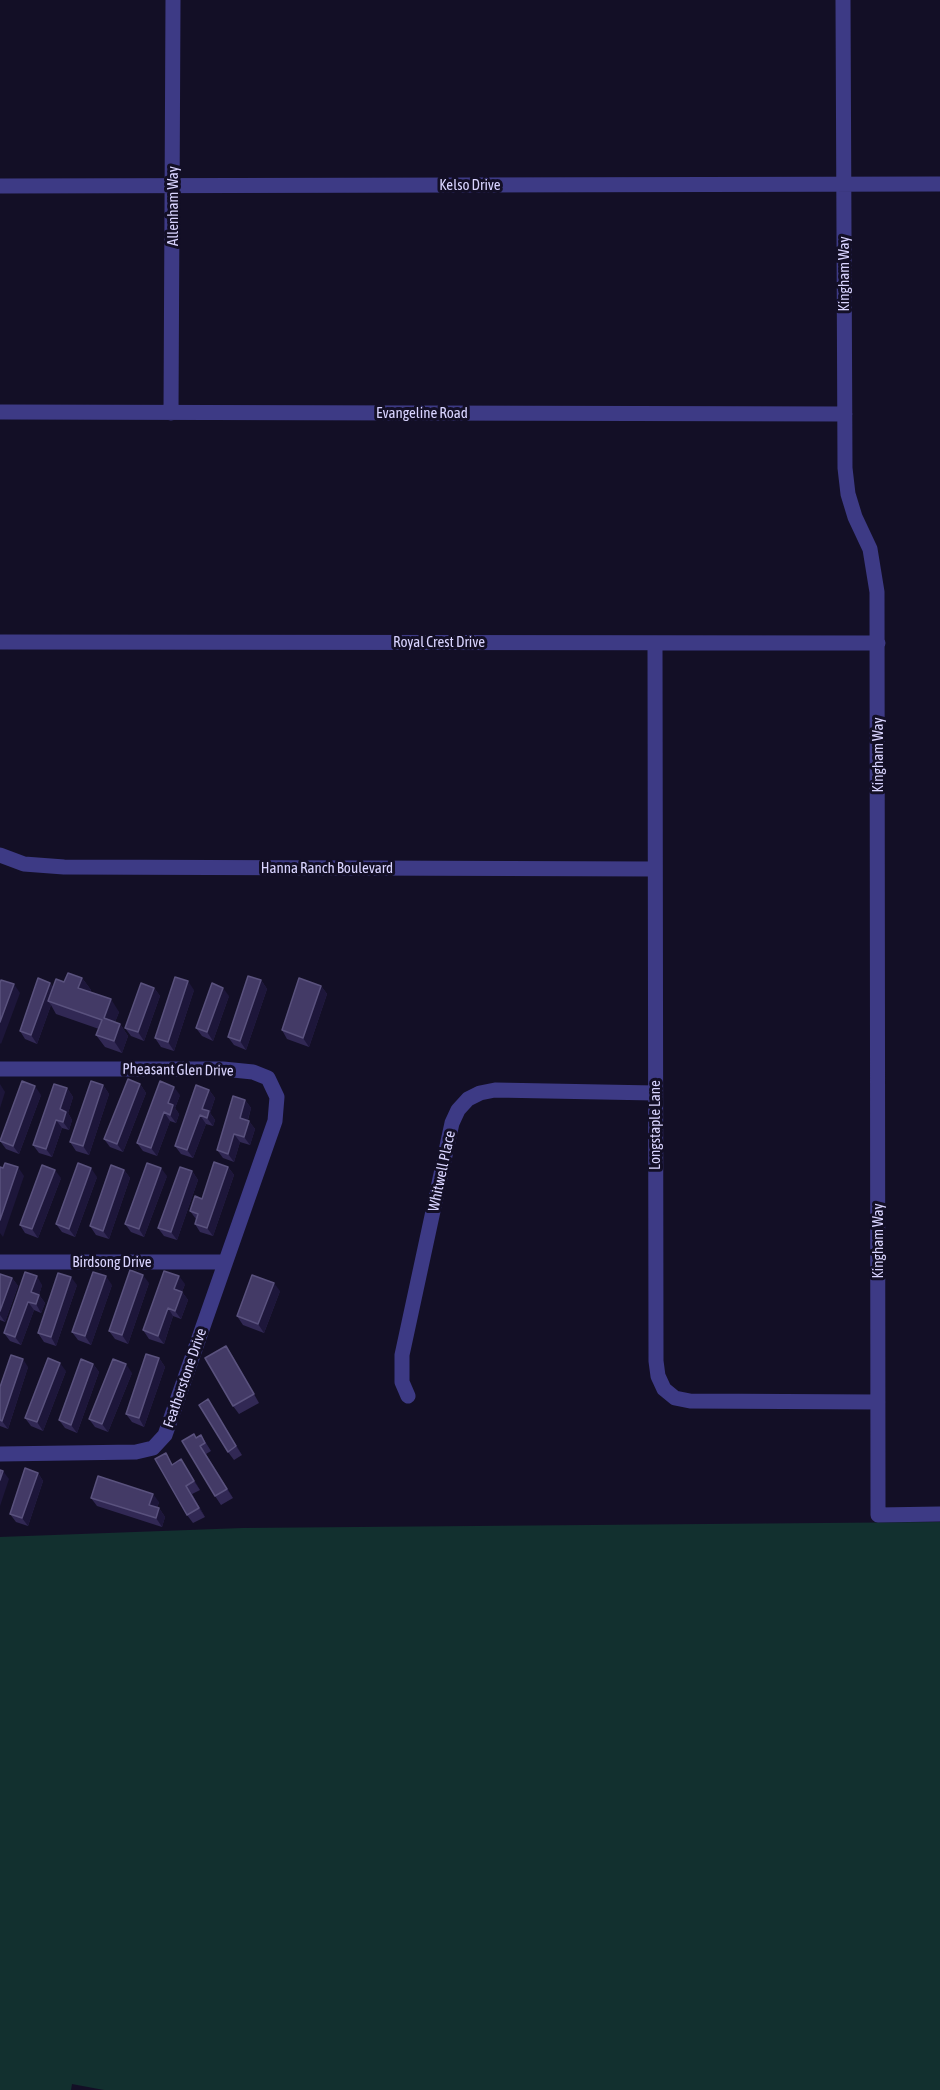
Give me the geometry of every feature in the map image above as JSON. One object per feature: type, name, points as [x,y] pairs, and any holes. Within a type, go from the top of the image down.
[{"type":"street","name":"Allenham Way","points":[[171,412],[172,0]]},
{"type":"street","name":"Kingham Way","points":[[843,0],[845,468],[848,494],[855,517],[870,549],[875,570],[878,644],[878,1515],[940,1514]]},
{"type":"street","name":"Kelso Drive","points":[[0,186],[940,184]]},
{"type":"street","name":"Evangeline Road","points":[[0,412],[845,414]]},
{"type":"street","name":"Royal Crest Drive","points":[[0,642],[878,644]]},
{"type":"street","name":"Longstaple Lane","points":[[655,643],[656,1361],[658,1376],[664,1389],[675,1398],[690,1401],[878,1402]]},
{"type":"street","name":"Hanna Ranch Boulevard","points":[[0,855],[24,864],[64,867],[655,869]]},
{"type":"street","name":"Pheasant Glen Drive","points":[[0,1069],[223,1070],[253,1072],[268,1078],[276,1096],[276,1121],[225,1262]]},
{"type":"street","name":"Whitwell Place","points":[[408,1396],[402,1382],[402,1355],[452,1123],[458,1110],[468,1099],[480,1093],[495,1090],[655,1093]]},
{"type":"street","name":"Birdsong Drive","points":[[0,1262],[225,1262]]},
{"type":"street","name":"Featherstone Drive","points":[[0,1454],[136,1452],[153,1448],[165,1434],[225,1262]]},
{"type":"green space","points":[[940,1522],[940,2090],[104,2090],[72,2084],[71,2090],[0,2090],[0,1537],[243,1528]]},
{"type":"building","points":[[68,973],[82,978],[78,988],[111,999],[104,1018],[120,1024],[114,1041],[96,1035],[102,1020],[48,1001],[56,979],[64,982]]},
{"type":"building","points":[[248,976],[261,980],[240,1041],[228,1037]]},
{"type":"building","points":[[175,977],[188,981],[168,1042],[155,1038]]},
{"type":"building","points":[[38,978],[50,983],[31,1035],[20,1031]]},
{"type":"building","points":[[299,978],[321,986],[303,1038],[282,1030]]},
{"type":"building","points":[[1,980],[14,984],[0,1022],[0,983]]},
{"type":"building","points":[[141,983],[154,988],[138,1032],[125,1028]]},
{"type":"building","points":[[212,983],[223,988],[207,1032],[196,1028]]},
{"type":"building","points":[[128,1079],[140,1084],[117,1144],[104,1139]]},
{"type":"building","points":[[22,1081],[35,1086],[13,1146],[0,1141]]},
{"type":"building","points":[[91,1081],[103,1085],[83,1146],[70,1142]]},
{"type":"building","points":[[160,1081],[174,1087],[168,1103],[173,1105],[170,1115],[164,1112],[151,1148],[137,1143]]},
{"type":"building","points":[[54,1084],[67,1088],[60,1109],[66,1112],[63,1122],[56,1120],[46,1149],[33,1145]]},
{"type":"building","points":[[196,1085],[209,1090],[202,1109],[209,1111],[207,1118],[200,1115],[187,1150],[175,1146]]},
{"type":"building","points":[[233,1096],[245,1100],[240,1118],[249,1121],[244,1137],[234,1134],[228,1154],[217,1150]]},
{"type":"building","points":[[214,1162],[228,1167],[207,1228],[195,1224],[198,1214],[190,1211],[195,1196],[202,1199]]},
{"type":"building","points":[[5,1163],[18,1167],[0,1220],[0,1167],[3,1168]]},
{"type":"building","points":[[78,1163],[91,1168],[69,1229],[56,1224]]},
{"type":"building","points":[[147,1163],[161,1168],[139,1229],[125,1224]]},
{"type":"building","points":[[42,1165],[55,1170],[32,1229],[20,1225]]},
{"type":"building","points":[[111,1165],[124,1170],[103,1231],[90,1226]]},
{"type":"building","points":[[180,1167],[192,1171],[171,1232],[158,1228]]},
{"type":"building","points":[[130,1270],[143,1275],[122,1335],[109,1331]]},
{"type":"building","points":[[164,1271],[179,1276],[174,1289],[182,1292],[175,1311],[168,1308],[158,1336],[143,1330]]},
{"type":"building","points":[[25,1272],[37,1276],[31,1292],[39,1295],[36,1304],[28,1302],[15,1337],[4,1333]]},
{"type":"building","points":[[93,1272],[106,1276],[85,1336],[72,1332]]},
{"type":"building","points":[[58,1273],[71,1277],[51,1337],[38,1333]]},
{"type":"building","points":[[0,1274],[12,1278],[0,1311]]},
{"type":"building","points":[[252,1275],[274,1283],[258,1324],[237,1316]]},
{"type":"building","points":[[226,1346],[254,1394],[233,1406],[205,1358]]},
{"type":"building","points":[[146,1354],[159,1358],[139,1418],[126,1414]]},
{"type":"building","points":[[11,1355],[23,1359],[2,1421],[0,1420],[0,1387]]},
{"type":"building","points":[[48,1358],[60,1363],[37,1422],[25,1418]]},
{"type":"building","points":[[81,1359],[93,1364],[71,1425],[59,1420]]},
{"type":"building","points":[[113,1359],[126,1364],[102,1424],[89,1419]]},
{"type":"building","points":[[208,1399],[236,1446],[228,1452],[199,1405]]},
{"type":"building","points":[[194,1434],[196,1438],[201,1435],[205,1443],[200,1446],[227,1489],[215,1496],[182,1441]]},
{"type":"building","points":[[166,1453],[172,1465],[181,1459],[194,1481],[186,1486],[199,1508],[187,1515],[155,1459]]},
{"type":"building","points":[[25,1468],[38,1473],[22,1518],[10,1514]]},
{"type":"building","points":[[98,1476],[153,1494],[149,1505],[159,1508],[156,1518],[91,1498]]}]
